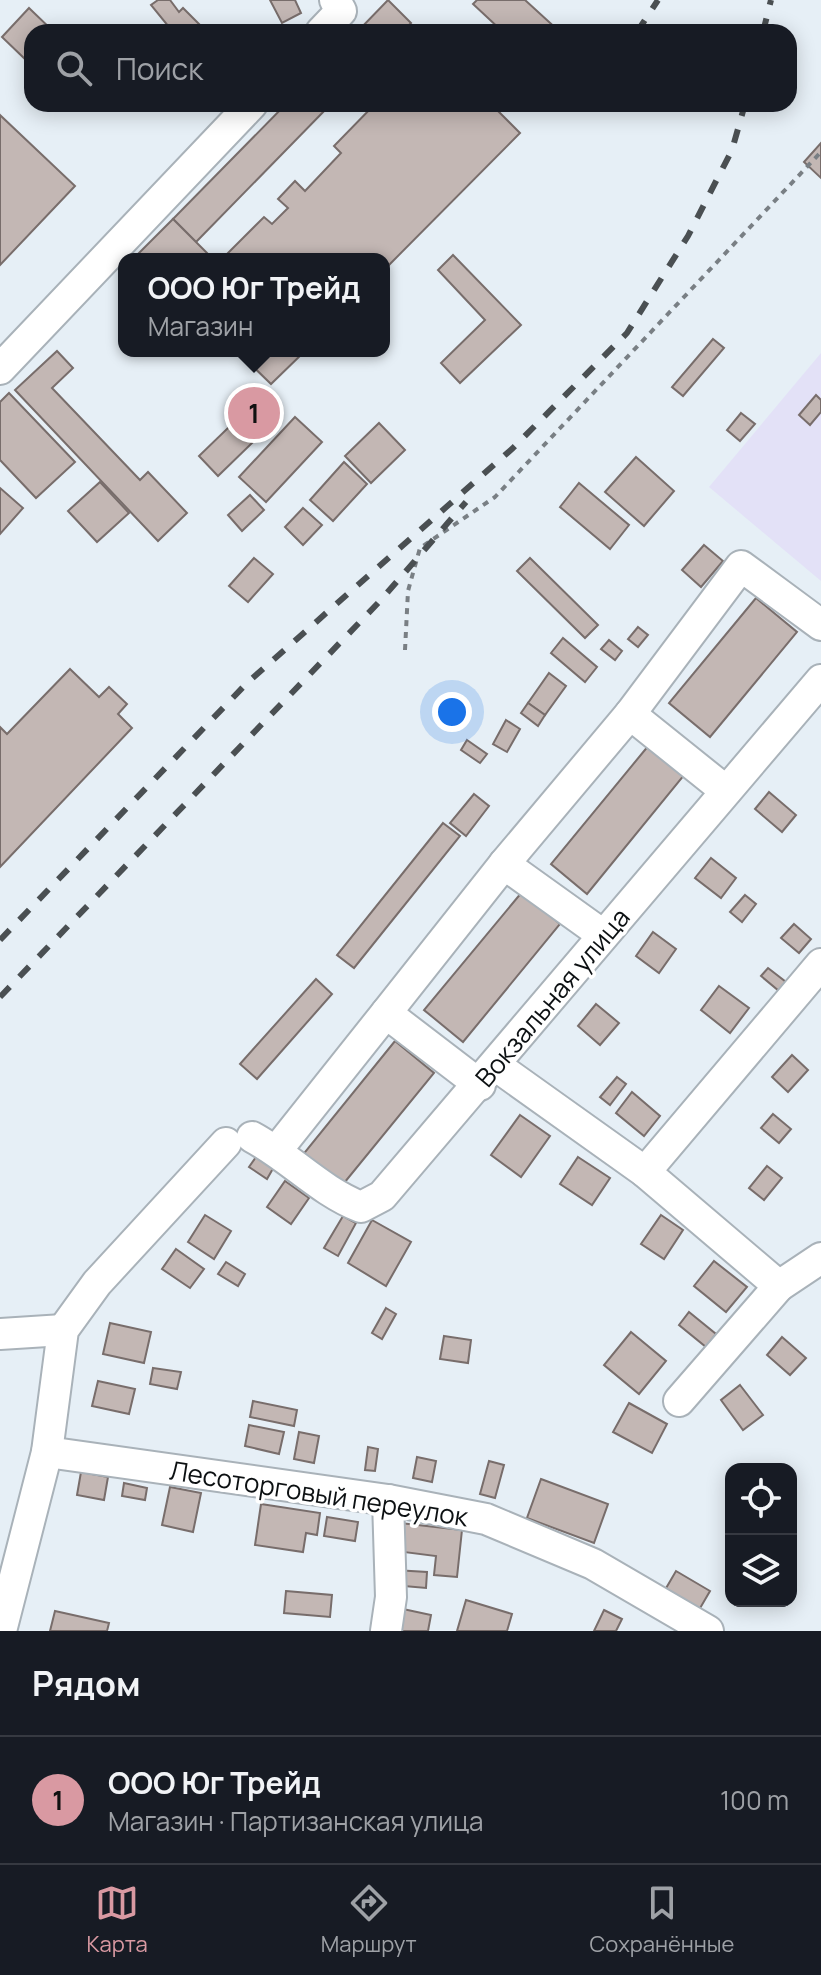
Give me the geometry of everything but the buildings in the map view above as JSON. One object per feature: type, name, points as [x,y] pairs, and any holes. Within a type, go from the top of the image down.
[{"type":"street","points":[[0,369],[244,112]]},
{"type":"street","points":[[1,1631],[47,1452],[63,1330],[97,1283],[252,1143],[386,1013],[504,864],[630,714],[741,566],[821,625]]},
{"type":"street","name":"Вокзальная улица","points":[[252,1143],[336,1197],[361,1207],[382,1196],[821,680]]},
{"type":"street","points":[[630,714],[726,791]]},
{"type":"street","points":[[504,864],[603,935]]},
{"type":"street","points":[[645,1172],[818,975]]},
{"type":"street","points":[[386,1013],[645,1172],[779,1286]]},
{"type":"street","points":[[679,1401],[779,1286],[821,1258]]},
{"type":"street","points":[[0,1334],[63,1330]]},
{"type":"street","name":"Лесоторговый переулок","points":[[47,1452],[388,1500],[486,1519],[593,1564],[708,1631]]},
{"type":"street","points":[[386,1631],[391,1597],[388,1500]]},
{"type":"path","points":[[405,650],[408,591],[420,548],[495,497],[821,152]]},
{"type":"shaded area","points":[[821,353],[821,581],[709,487]]},
{"type":"railway","points":[[642,24],[658,0]]},
{"type":"railway","points":[[765,24],[771,0]]},
{"type":"railway","points":[[0,940],[247,683],[513,448],[627,333],[688,236],[732,150],[743,112]]},
{"type":"railway","points":[[0,997],[380,601],[466,502]]},
{"type":"place","name":"ООО Юг Трейд","points":[[254,413]]}]
